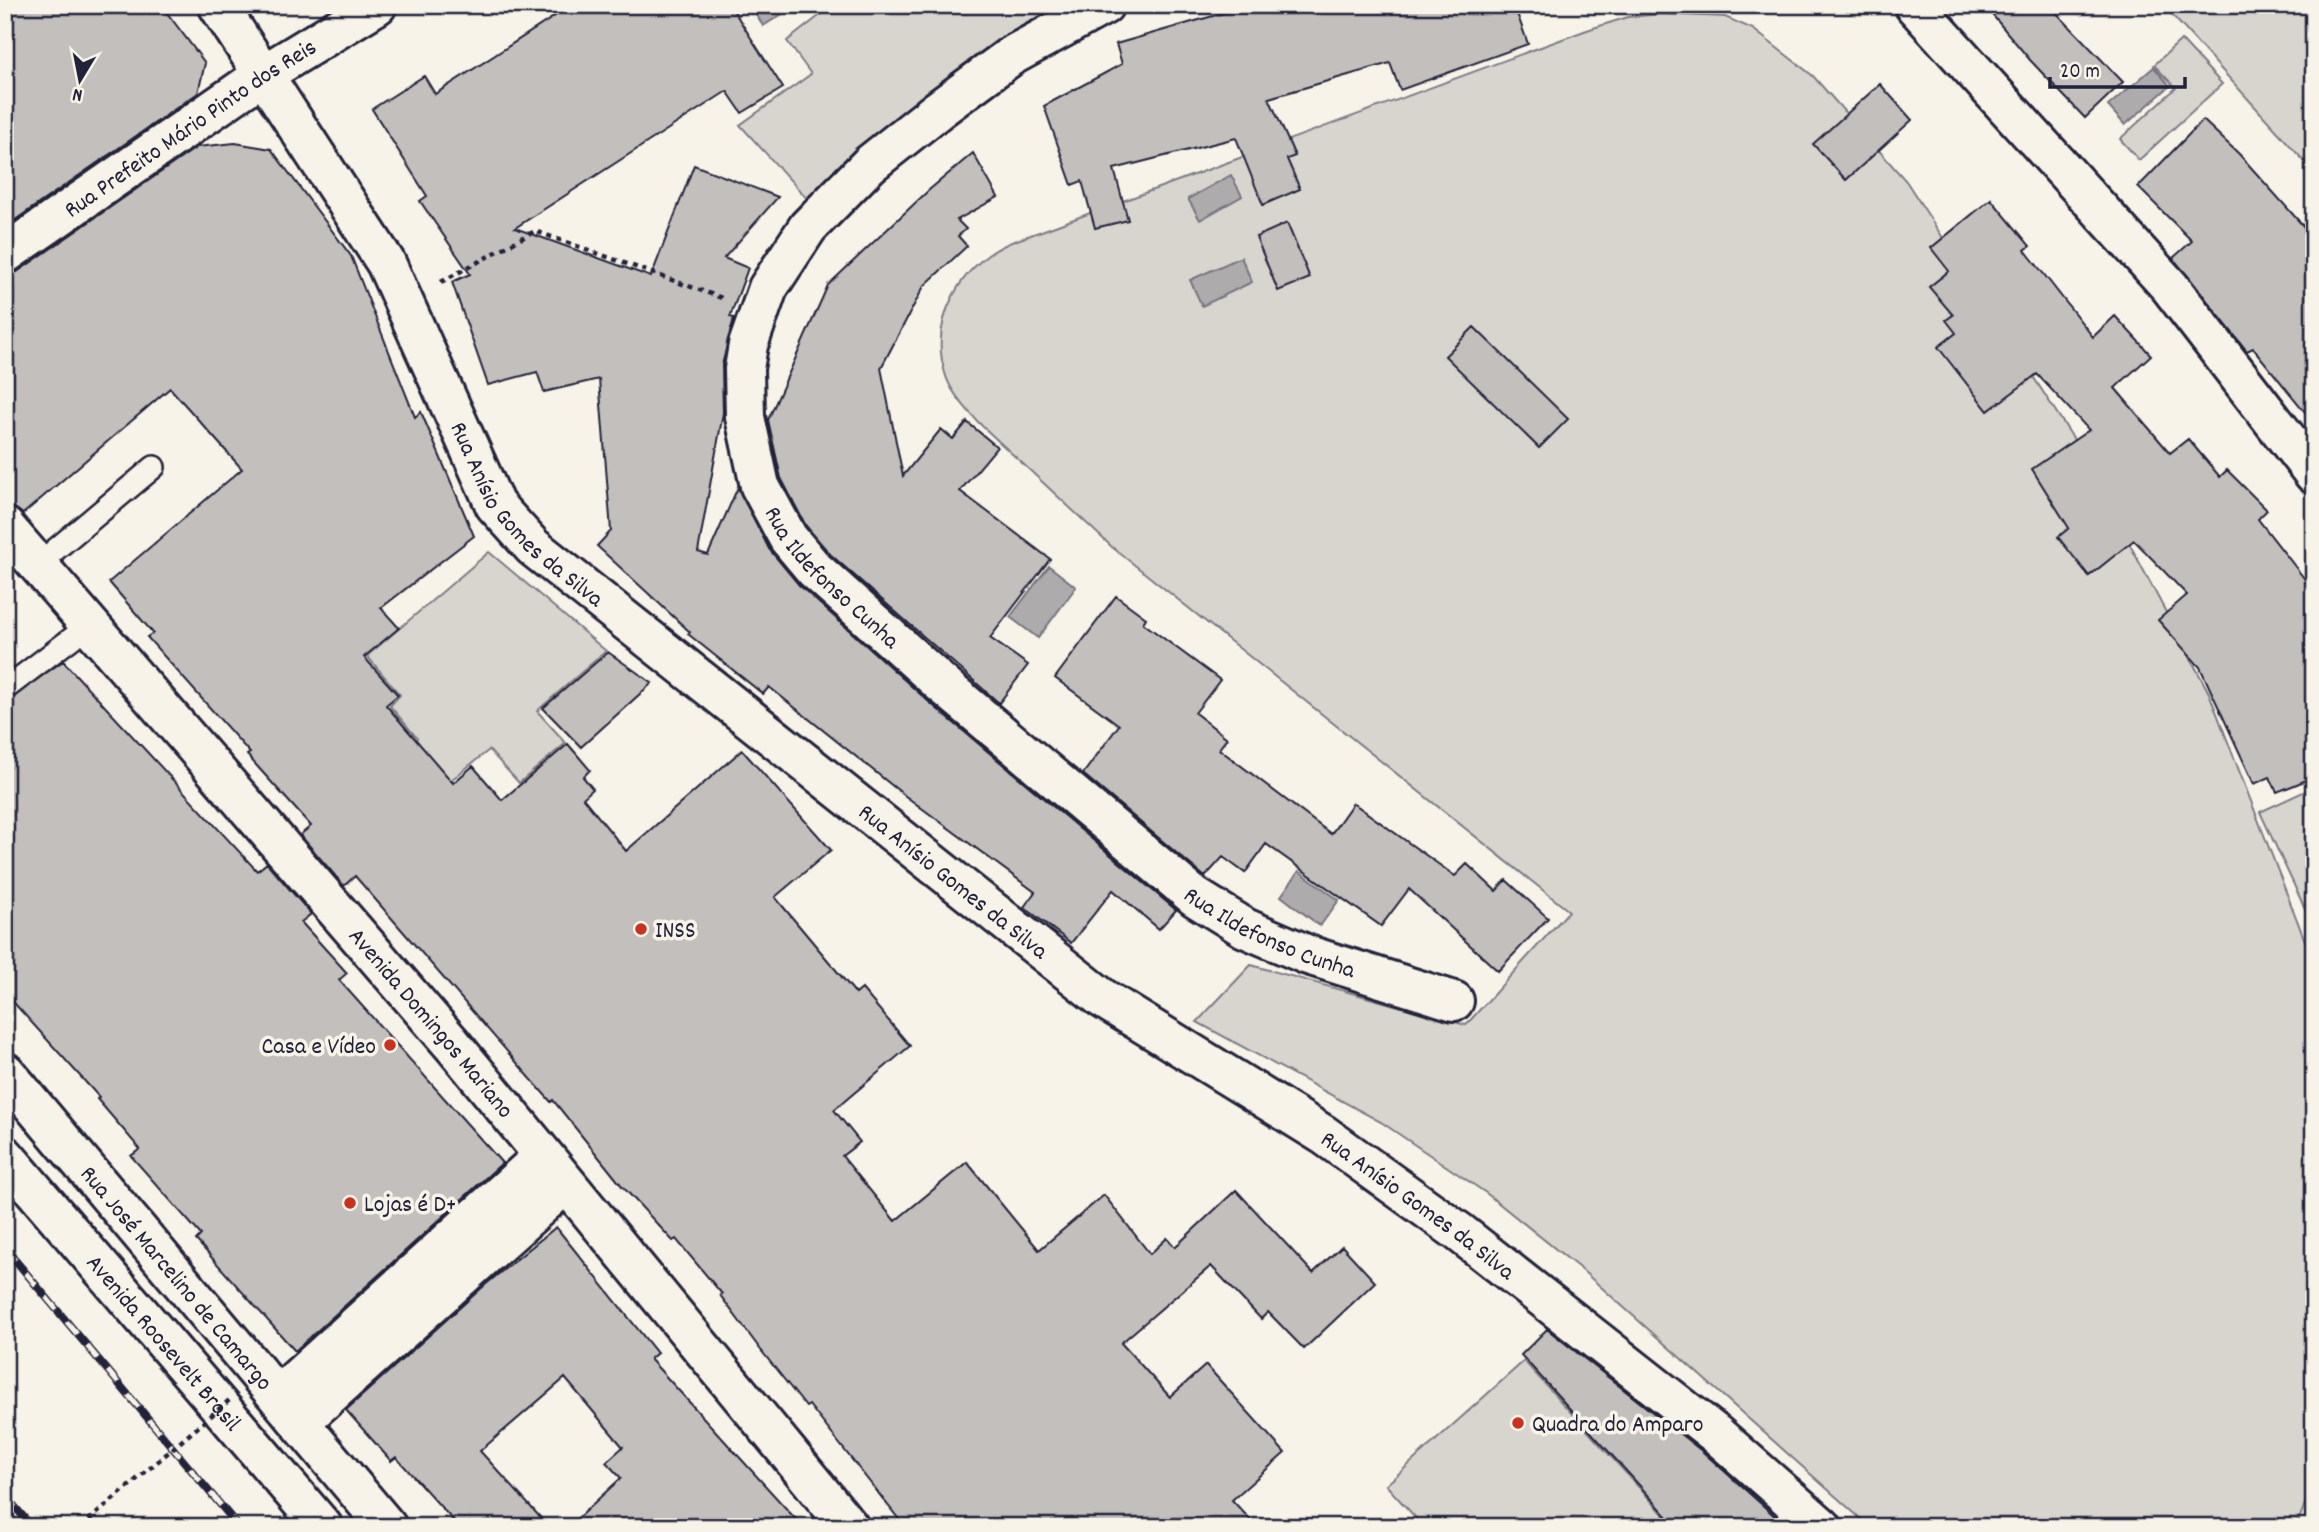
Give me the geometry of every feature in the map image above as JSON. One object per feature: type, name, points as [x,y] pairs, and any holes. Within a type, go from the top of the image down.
[{"type":"street","name":"Rua Anísio Gomes da Silva","points":[[218,5],[386,263],[495,505],[504,519],[542,555],[1102,998],[1324,1135],[1459,1232],[1717,1435],[1822,1527]]},
{"type":"street","name":"Rua Prefeito Mário Pinto dos Reis","points":[[5,254],[264,74],[377,5]]},
{"type":"street","name":"Rua Ildefonso Cunha","points":[[1104,5],[1011,56],[870,164],[808,227],[768,288],[748,345],[744,369],[745,417],[751,459],[769,505],[788,538],[814,569],[943,685],[1195,897],[1245,928],[1308,954],[1454,1002]]},
{"type":"street","points":[[1914,5],[2170,288],[2314,474]]},
{"type":"street","name":"Avenida Domingos Mariano","points":[[5,527],[452,1044],[553,1171],[849,1527]]},
{"type":"street","name":"Rua José Marcelino de Camargo","points":[[5,1072],[290,1408],[387,1527]]},
{"type":"street","name":"Avenida Roosevelt Brasil","points":[[5,1156],[323,1527]]},
{"type":"street","points":[[290,1408],[553,1171]]},
{"type":"street","name":"Rua José Marcelino de Camargo","points":[[351,1481],[404,1527]]},
{"type":"lane","points":[[37,565],[153,467]]},
{"type":"lane","points":[[5,688],[88,626]]},
{"type":"path","points":[[405,302],[535,231],[759,311]]},
{"type":"path","points":[[82,1527],[233,1397]]},
{"type":"shaded area","points":[[751,5],[795,5],[795,6],[763,26]]},
{"type":"shaded area","points":[[819,5],[1073,5],[811,203],[740,125],[811,74],[787,41],[823,13]]},
{"type":"shaded area","points":[[2163,5],[2314,5],[2314,172]]},
{"type":"shaded area","points":[[1661,14],[1725,17],[1753,29],[1813,76],[1906,181],[2073,438],[2209,693],[2314,964],[2314,1481],[2296,1527],[1870,1527],[1583,1271],[1486,1193],[1381,1122],[1197,1022],[1251,965],[1466,1025],[1569,911],[1112,547],[978,422],[947,380],[941,353],[946,314],[953,296],[976,265],[1009,243],[1587,30],[1628,17]]},
{"type":"shaded area","points":[[2181,40],[2222,84],[2139,160],[2120,139],[2176,88],[2154,65]]},
{"type":"shaded area","points":[[2154,67],[2170,86],[2125,125],[2108,106]]},
{"type":"shaded area","points":[[1231,175],[1242,196],[1200,220],[1188,199]]},
{"type":"shaded area","points":[[1241,257],[1252,282],[1202,306],[1190,280]]},
{"type":"shaded area","points":[[489,552],[606,651],[537,711],[566,743],[519,783],[489,750],[446,784],[408,747],[417,738],[390,706],[400,695],[367,656]]},
{"type":"shaded area","points":[[1049,566],[1076,587],[1038,638],[1010,617]]},
{"type":"shaded area","points":[[2314,787],[2314,928],[2260,812]]},
{"type":"shaded area","points":[[1299,871],[1339,900],[1320,926],[1281,896]]},
{"type":"shaded area","name":"Quadra do Amparo","points":[[1524,1361],[1675,1527],[1424,1527],[1386,1485]]},
{"type":"building","points":[[5,5],[161,5],[205,63],[198,93],[5,227]]},
{"type":"building","points":[[572,5],[730,5],[783,88],[742,113],[727,91],[515,228],[651,277],[694,165],[778,197],[724,258],[748,268],[730,317],[734,318],[722,365],[723,413],[698,552],[708,555],[738,487],[769,549],[799,585],[929,702],[1176,910],[1159,929],[1113,890],[1071,943],[1024,907],[1035,892],[904,795],[769,687],[763,694],[688,634],[690,632],[597,546],[611,531],[599,379],[544,392],[537,372],[488,385],[452,282],[470,274],[420,201],[427,196],[372,109],[424,76],[435,94]]},
{"type":"building","points":[[1251,5],[1514,5],[1528,44],[1400,90],[1390,63],[1269,98],[1295,156],[1287,159],[1300,189],[1263,205],[1236,138],[1114,169],[1128,220],[1095,228],[1082,181],[1072,185],[1044,106],[1122,64],[1116,44]]},
{"type":"building","points":[[1984,5],[2049,5],[2123,82],[2085,118],[2030,60]]},
{"type":"building","points":[[1880,84],[1912,120],[1846,180],[1813,144]]},
{"type":"building","points":[[2203,120],[2239,154],[2314,238],[2314,423],[2253,348],[2247,351],[2173,258],[2192,241],[2138,187]]},
{"type":"building","points":[[235,143],[271,149],[351,256],[415,417],[421,412],[474,536],[381,608],[399,628],[364,657],[398,695],[386,705],[453,783],[473,766],[502,800],[568,744],[590,770],[583,777],[593,789],[583,798],[626,851],[742,750],[831,850],[775,897],[856,994],[862,989],[910,1046],[834,1110],[860,1142],[842,1156],[895,1221],[967,1162],[1039,1250],[1104,1195],[1150,1254],[1167,1238],[1175,1247],[1236,1190],[1313,1273],[1342,1246],[1375,1282],[1304,1349],[1268,1312],[1261,1319],[1211,1266],[1121,1343],[1170,1397],[1206,1365],[1285,1453],[1232,1500],[1257,1527],[905,1527],[809,1405],[806,1407],[760,1349],[720,1295],[722,1294],[676,1239],[673,1241],[622,1186],[553,1100],[551,1102],[355,876],[344,886],[300,835],[311,826],[147,637],[153,633],[109,582],[242,469],[170,388],[23,514],[13,507],[5,506],[5,276],[17,272],[197,147]]},
{"type":"building","points":[[973,153],[998,197],[957,220],[966,229],[958,236],[967,246],[924,286],[881,368],[903,476],[941,429],[953,439],[967,422],[997,447],[960,491],[1050,559],[990,638],[1028,665],[999,703],[830,554],[806,526],[781,478],[768,420],[828,285],[929,190]]},
{"type":"building","points":[[1991,199],[2030,246],[2025,250],[2093,337],[2115,316],[2151,355],[2115,388],[2170,453],[2188,439],[2220,477],[2227,470],[2267,510],[2258,519],[2314,591],[2314,777],[2277,792],[2270,777],[2254,784],[2200,667],[2158,620],[2187,595],[2134,540],[2089,576],[2058,537],[2069,528],[2032,469],[2089,430],[2037,374],[1988,411],[1938,347],[1956,333],[1946,320],[1953,315],[1929,287],[1949,271],[1931,248]]},
{"type":"building","points":[[1287,223],[1310,278],[1278,291],[1256,237]]},
{"type":"building","points":[[1474,327],[1568,419],[1539,448],[1445,356]]},
{"type":"building","points":[[1116,596],[1146,618],[1143,623],[1220,680],[1195,713],[1227,738],[1219,749],[1331,834],[1353,803],[1455,876],[1467,864],[1496,891],[1506,880],[1548,918],[1498,971],[1409,889],[1381,926],[1266,844],[1245,873],[1223,857],[1205,877],[1083,774],[1119,725],[1055,678]]},
{"type":"building","points":[[608,652],[652,683],[581,747],[543,708]]},
{"type":"building","points":[[63,661],[257,871],[267,863],[311,914],[301,922],[347,973],[339,980],[502,1163],[295,1351],[196,1240],[201,1235],[131,1156],[140,1149],[97,1099],[99,1097],[5,993],[5,702]]},
{"type":"building","points":[[556,1227],[657,1353],[650,1359],[803,1527],[568,1527],[621,1478],[606,1462],[623,1447],[565,1378],[480,1451],[549,1527],[459,1527],[396,1457],[391,1461],[346,1410],[485,1285]]},
{"type":"building","points":[[1547,1329],[1703,1452],[1787,1527],[1677,1527],[1521,1355]]},
{"type":"railway","points":[[5,1248],[239,1527]]},
{"type":"railway","points":[[5,1495],[32,1527]]},
{"type":"place","name":"INSS","points":[[641,929]]},
{"type":"place","name":"Casa e Vídeo","points":[[390,1045]]},
{"type":"place","name":"Lojas é D+","points":[[350,1203]]},
{"type":"place","name":"Quadra do Amparo","points":[[1518,1423]]}]
